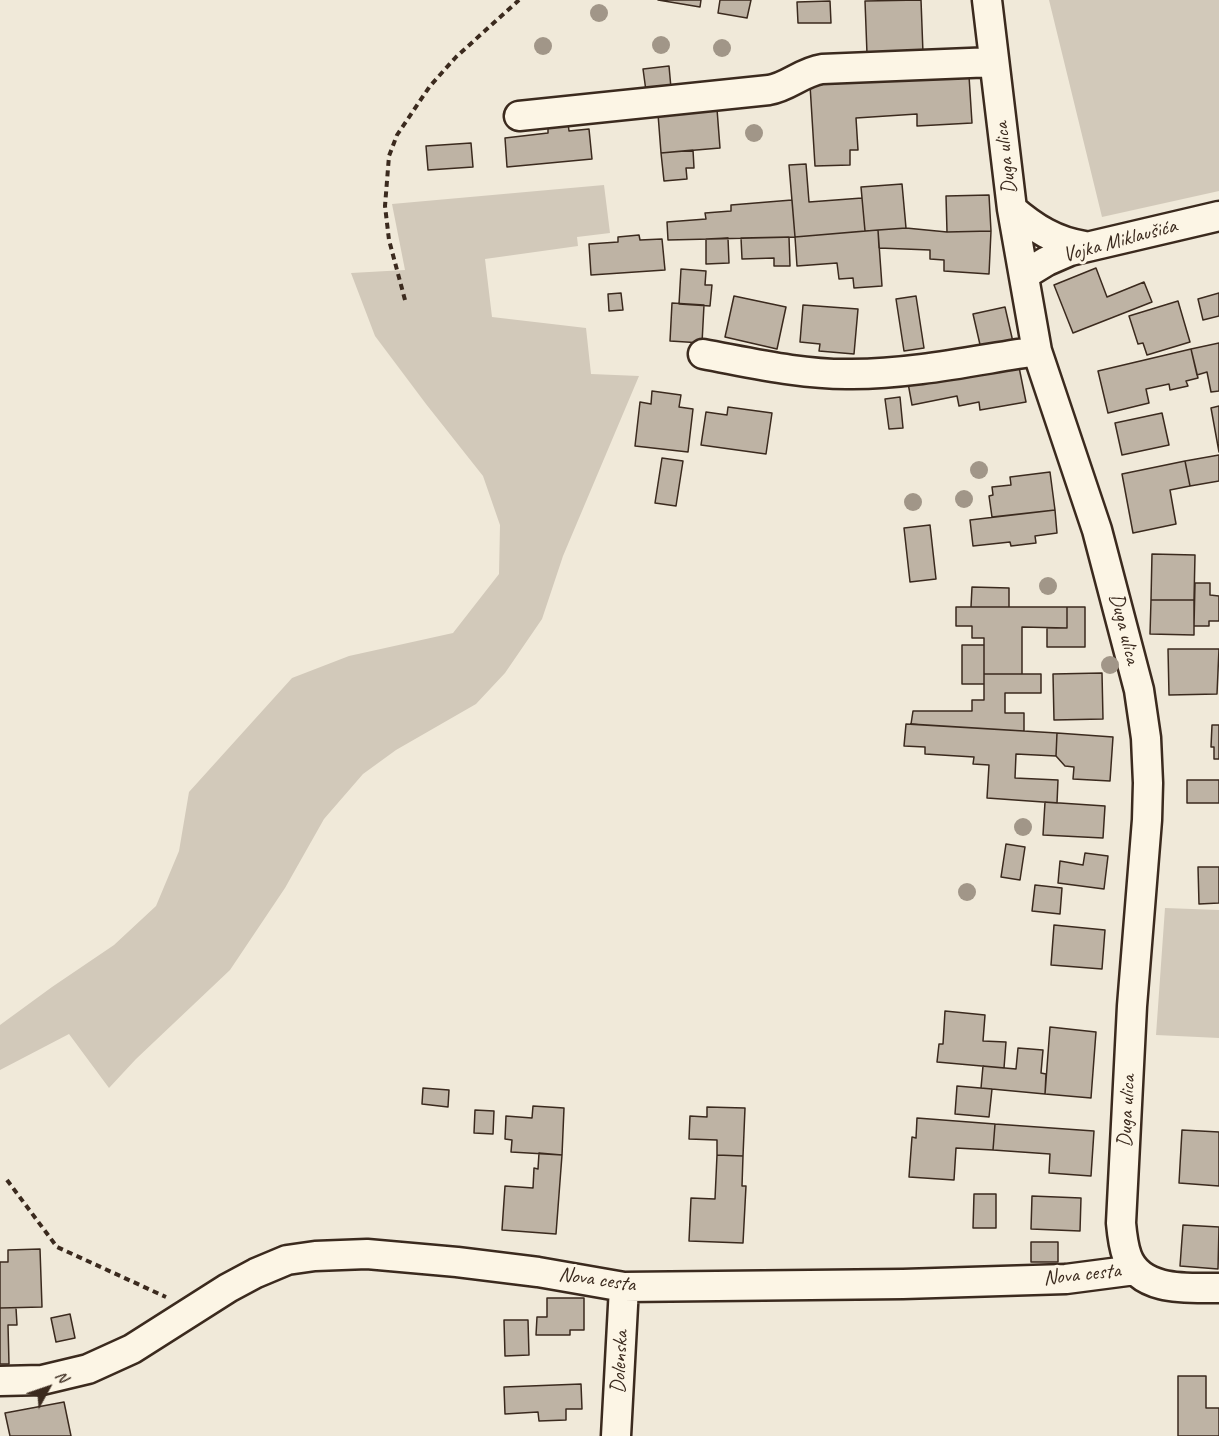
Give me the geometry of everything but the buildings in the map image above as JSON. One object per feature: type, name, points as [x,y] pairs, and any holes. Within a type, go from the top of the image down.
[{"type":"street","name":"Duga ulica","points":[[986,2],[1012,209],[1037,351],[1100,540],[1139,690],[1146,738],[1147,820],[1132,1006],[1121,1223],[1126,1254],[1135,1270]]},
{"type":"street","points":[[519,116],[778,89],[810,71],[822,69],[994,62]]},
{"type":"street","points":[[1012,209],[1031,225],[1051,236],[1068,244],[1085,246]]},
{"type":"street","name":"Vojka Miklaušića","points":[[1024,275],[1047,261],[1085,246],[1219,216]]},
{"type":"street","points":[[703,354],[815,373],[853,375],[918,369],[1037,351]]},
{"type":"street","name":"Nova cesta","points":[[0,1381],[42,1380],[88,1369],[132,1349],[256,1273],[287,1260],[315,1256],[367,1254],[457,1262],[538,1272],[624,1287],[1055,1280],[1135,1270],[1148,1280],[1165,1286],[1219,1288]]},
{"type":"street","name":"Dolenska","points":[[616,1436],[624,1287]]},
{"type":"path","points":[[405,300],[389,240],[385,206],[389,156],[397,135],[429,86],[456,57],[519,0]]},
{"type":"path","points":[[7,1180],[57,1247],[194,1310]]},
{"type":"shaded area","points":[[1049,0],[1219,0],[1219,191],[1102,217]]},
{"type":"shaded area","points":[[604,185],[610,233],[577,237],[578,246],[485,259],[492,317],[586,328],[591,374],[639,376],[563,556],[542,619],[505,673],[476,704],[396,750],[363,774],[324,819],[285,888],[230,970],[136,1059],[109,1088],[69,1034],[0,1070],[0,1025],[114,945],[156,906],[179,851],[189,792],[292,678],[349,656],[453,633],[499,574],[500,525],[483,476],[375,336],[351,273],[405,270],[392,204]]},
{"type":"shaded area","points":[[1165,908],[1219,910],[1219,1038],[1156,1035]]}]
